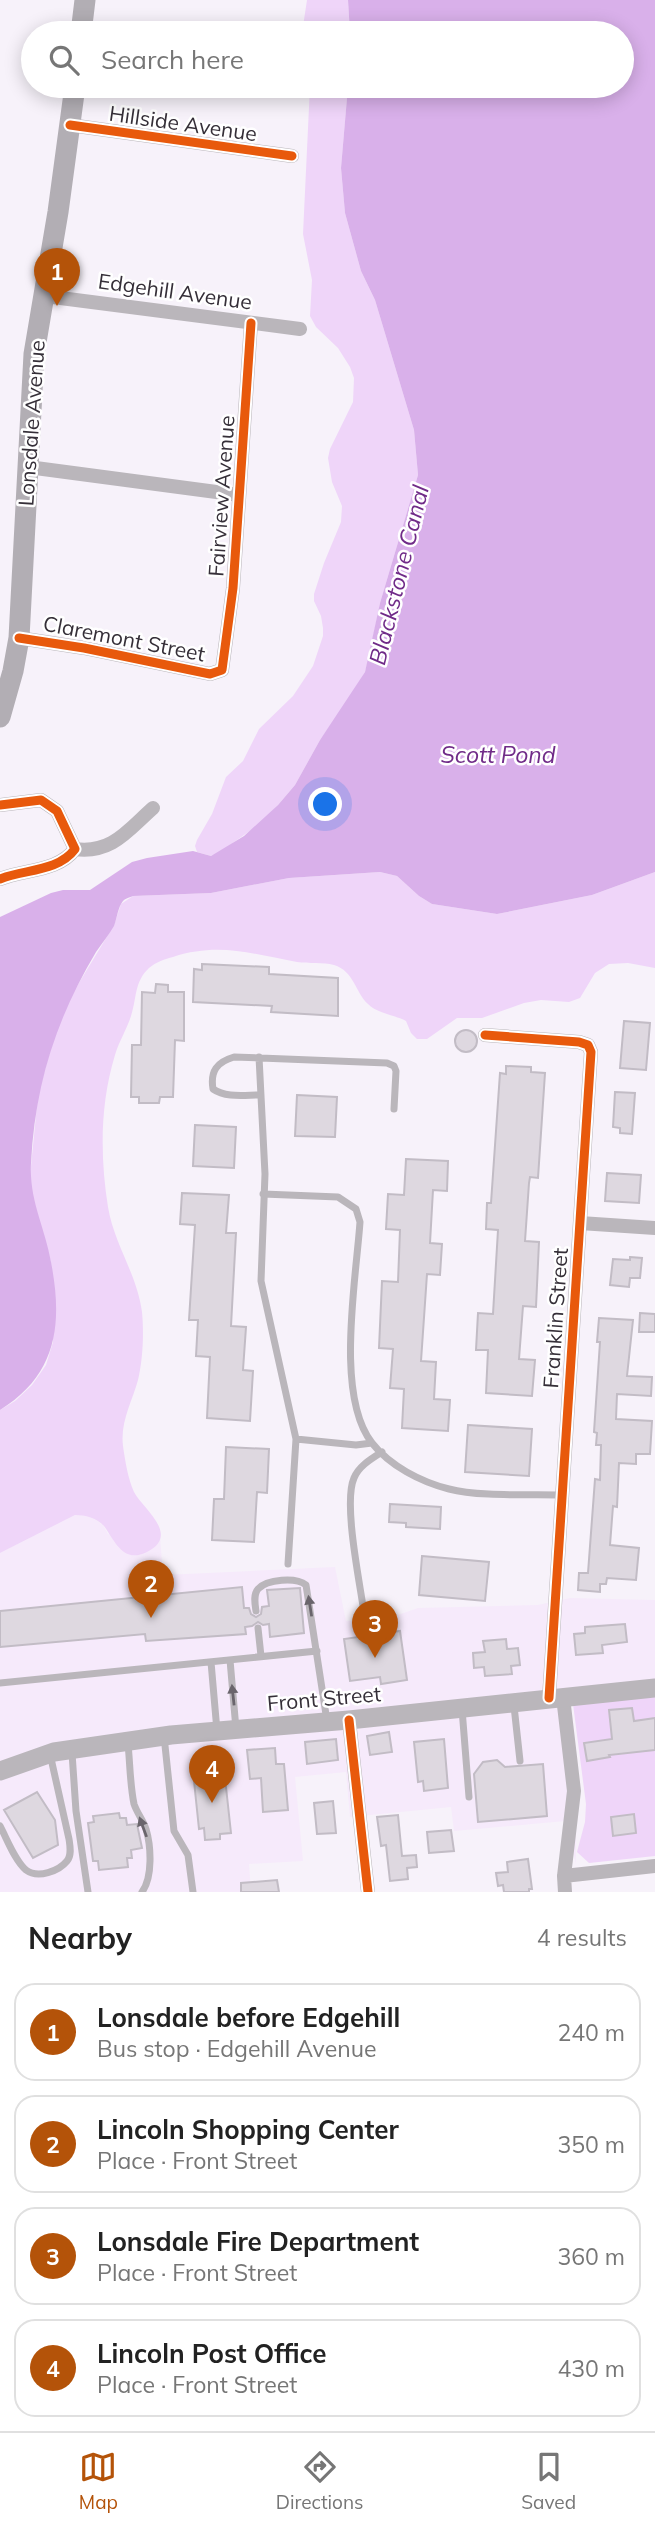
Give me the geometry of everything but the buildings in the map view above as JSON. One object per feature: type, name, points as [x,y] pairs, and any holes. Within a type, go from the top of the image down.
[{"type":"main road","points":[[82,21],[85,0]]},
{"type":"main road","name":"Lonsdale Avenue","points":[[0,717],[19,638],[34,355],[73,98]]},
{"type":"main road","name":"Front Street","points":[[0,1771],[72,1748],[164,1735],[349,1720],[655,1688]]},
{"type":"street","name":"Hillside Avenue","points":[[70,125],[292,156]]},
{"type":"street","name":"Edgehill Avenue","points":[[45,296],[300,330]]},
{"type":"street","name":"Fairview Avenue","points":[[222,670],[233,588],[251,323]]},
{"type":"street","points":[[28,467],[239,495]]},
{"type":"street","name":"Claremont Street","points":[[19,638],[84,648],[211,674],[222,670]]},
{"type":"street","points":[[0,805],[41,800],[57,811],[75,849]]},
{"type":"street","points":[[75,849],[92,852],[115,842],[153,808]]},
{"type":"street","points":[[0,879],[69,858],[75,849]]},
{"type":"street","name":"Franklin Street","points":[[485,1035],[588,1045],[591,1052],[562,1495],[556,1698],[574,1791],[564,1875],[565,1892]]},
{"type":"street","points":[[580,1223],[655,1228]]},
{"type":"street","points":[[349,1720],[368,1892]]},
{"type":"street","points":[[564,1875],[655,1866]]},
{"type":"lane","points":[[260,1096],[229,1095],[213,1089],[215,1068],[221,1061],[234,1057],[387,1063],[397,1071],[394,1109]]},
{"type":"lane","points":[[259,1057],[265,1174],[261,1281],[296,1439],[288,1564]]},
{"type":"lane","points":[[263,1194],[338,1198],[356,1209],[360,1222],[350,1354],[355,1405],[372,1443],[405,1472],[451,1490],[562,1495]]},
{"type":"lane","points":[[296,1439],[356,1446],[372,1443]]},
{"type":"lane","points":[[364,1613],[352,1519],[351,1489],[358,1471],[382,1452]]},
{"type":"lane","points":[[256,1611],[256,1594],[259,1587],[269,1583],[303,1582],[307,1591],[327,1722]]},
{"type":"lane","points":[[258,1628],[261,1656]]},
{"type":"lane","points":[[0,1683],[317,1651]]},
{"type":"lane","points":[[227,1730],[230,1660]]},
{"type":"lane","points":[[211,1662],[227,1730]]},
{"type":"lane","points":[[514,1702],[520,1761]]},
{"type":"lane","points":[[462,1708],[469,1797]]},
{"type":"lane","points":[[164,1735],[174,1831],[188,1855],[193,1892]]},
{"type":"lane","points":[[128,1741],[134,1803],[148,1839],[149,1875],[142,1892]]},
{"type":"lane","points":[[72,1748],[76,1811],[88,1892]]},
{"type":"lane","points":[[0,1826],[24,1868],[32,1873],[42,1874],[55,1870],[68,1860],[71,1853],[69,1839],[50,1753]]},
{"type":"shaded area","points":[[307,0],[348,0],[349,21],[304,21]]},
{"type":"shaded area","points":[[309,98],[347,98],[341,168],[345,213],[361,271],[375,300],[414,430],[418,475],[380,603],[365,672],[320,740],[295,785],[261,823],[211,856],[197,852],[195,846],[212,814],[226,777],[243,761],[259,729],[293,696],[313,666],[323,636],[321,616],[314,601],[314,594],[341,522],[342,506],[332,482],[328,458],[353,402],[354,378],[338,348],[316,327],[310,316],[312,280],[303,234]]},
{"type":"shaded area","points":[[380,872],[397,876],[432,904],[497,914],[592,895],[655,872],[655,968],[628,963],[609,964],[595,973],[580,998],[569,1002],[541,1000],[482,1018],[457,1018],[427,1039],[417,1039],[406,1021],[376,1010],[368,1004],[346,972],[334,965],[297,962],[235,951],[205,950],[164,960],[149,968],[138,985],[131,1016],[110,1074],[104,1111],[103,1150],[105,1188],[111,1221],[135,1285],[143,1320],[141,1363],[125,1420],[124,1451],[134,1492],[157,1522],[161,1538],[157,1545],[147,1552],[132,1555],[116,1544],[98,1521],[75,1515],[0,1553],[0,1410],[15,1401],[32,1385],[46,1365],[53,1342],[51,1262],[31,1192],[38,1095],[56,1030],[68,1001],[114,925],[121,904],[133,896],[211,893],[289,878]]},
{"type":"shaded area","points":[[75,1515],[85,1515],[96,1520],[108,1534],[156,1544],[160,1536],[163,1575],[335,1567],[346,1621],[389,1618],[418,1608],[538,1605],[570,1598],[655,1600],[655,1685],[568,1697],[575,1769],[576,1864],[565,1821],[454,1831],[451,1807],[350,1817],[346,1772],[295,1777],[303,1861],[249,1864],[251,1892],[0,1892],[0,1553]]},
{"type":"shaded area","points":[[655,1697],[655,1856],[589,1863],[577,1852],[585,1822],[586,1804],[573,1704]]},
{"type":"water","name":"Scott Pond","points":[[348,0],[655,0],[655,872],[592,895],[497,914],[432,904],[397,876],[380,872],[289,878],[211,893],[133,896],[124,900],[114,926],[96,952],[70,1002],[50,1053],[43,1080],[33,1134],[31,1177],[55,1285],[55,1327],[44,1364],[34,1381],[0,1410],[0,917],[51,893],[90,890],[132,862],[193,851],[211,856],[244,836],[278,805],[295,785],[320,740],[365,672],[380,603],[418,475],[414,430],[375,300],[361,271],[345,213],[341,168],[347,98],[634,98],[634,21],[349,21]]},
{"type":"cycle path","points":[[70,125],[292,156]]},
{"type":"cycle path","points":[[19,638],[84,648],[210,674],[222,670],[233,588],[251,323]]},
{"type":"cycle path","points":[[0,805],[41,800],[57,811],[75,849],[50,866],[0,879]]},
{"type":"cycle path","points":[[485,1035],[579,1042],[588,1045],[591,1052],[549,1698]]},
{"type":"cycle path","points":[[349,1720],[368,1892]]},
{"type":"place","name":"Lonsdale before Edgehill","points":[[57,306]]},
{"type":"place","name":"Lincoln Shopping Center","points":[[151,1618]]},
{"type":"place","name":"Lonsdale Fire Department","points":[[375,1658]]},
{"type":"place","name":"Lincoln Post Office","points":[[212,1803]]},
{"type":"water label","name":"Blackstone Canal","points":[[399,575]]}]
